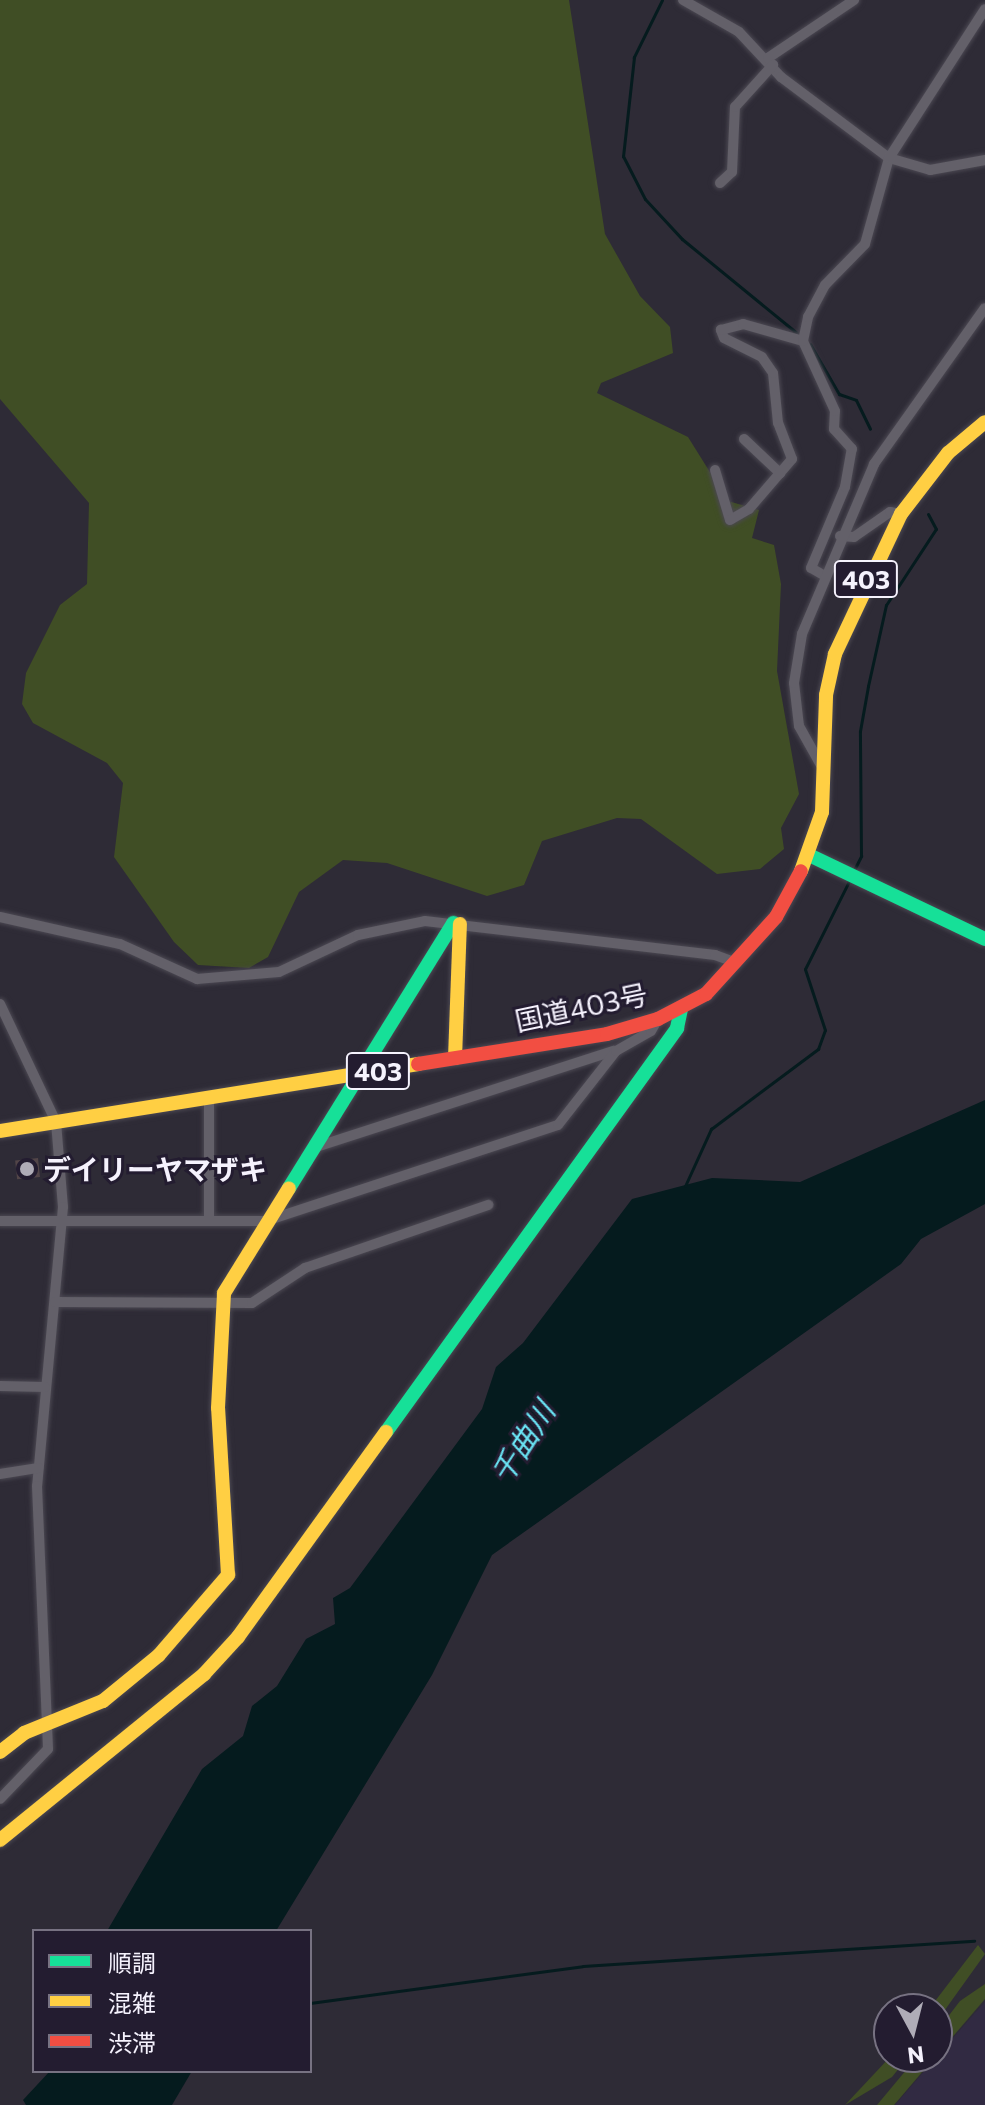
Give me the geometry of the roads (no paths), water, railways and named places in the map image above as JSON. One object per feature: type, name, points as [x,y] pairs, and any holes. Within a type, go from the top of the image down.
[{"type":"main road","name":"国道403号","points":[[0,1131],[607,1034],[681,1009],[717,985],[739,964],[776,917],[816,858],[826,771],[826,695],[835,654],[901,514],[948,453],[985,422]]},
{"type":"main road","points":[[816,858],[985,939]]},
{"type":"main road","points":[[455,1058],[456,923]]},
{"type":"main road","points":[[0,1752],[48,1723],[103,1701],[159,1655],[228,1575],[218,1408],[222,1304],[266,1221],[354,1075],[456,923]]},
{"type":"main road","points":[[0,1840],[204,1674],[238,1637],[677,1028],[681,1009]]},
{"type":"street","points":[[683,0],[724,20],[770,62],[889,158],[930,170],[985,160]]},
{"type":"street","points":[[720,183],[732,172],[735,107],[770,62],[854,0]]},
{"type":"street","points":[[825,576],[811,568],[845,487],[852,449],[834,429],[835,411],[803,341],[815,299],[865,244],[889,158],[985,9]]},
{"type":"street","points":[[826,771],[799,726],[794,683],[802,634],[840,536],[874,464],[985,308]]},
{"type":"street","points":[[715,470],[730,520],[749,509],[792,459],[778,423],[773,373],[762,357],[720,334],[743,324],[803,341]]},
{"type":"street","points":[[744,439],[780,473]]},
{"type":"street","points":[[840,536],[854,537],[890,512],[901,514]]},
{"type":"street","points":[[0,917],[105,939],[197,979],[279,972],[400,923],[456,923],[718,956],[739,964]]},
{"type":"street","points":[[717,985],[718,956]]},
{"type":"street","points":[[0,1004],[56,1122],[63,1222],[39,1468],[48,1749],[0,1799]]},
{"type":"street","points":[[310,1149],[616,1051],[651,1031],[658,1019]]},
{"type":"street","points":[[0,1221],[266,1221],[558,1125],[616,1051]]},
{"type":"street","points":[[209,1096],[209,1221]]},
{"type":"street","points":[[55,1302],[252,1303],[305,1268],[488,1205]]},
{"type":"street","points":[[0,1386],[45,1387]]},
{"type":"street","points":[[0,1474],[39,1468]]},
{"type":"water","name":"千曲川","points":[[985,1100],[985,1204],[921,1239],[901,1264],[492,1555],[432,1675],[277,1929],[108,1929],[202,1769],[243,1736],[252,1706],[277,1686],[306,1639],[335,1624],[333,1598],[350,1588],[482,1409],[496,1367],[523,1343],[632,1199],[712,1178],[800,1182]]},
{"type":"water","points":[[48,2073],[191,2073],[172,2105],[26,2105],[23,2100]]},
{"type":"waterway","points":[[662,0],[634,57],[623,156],[645,199],[682,239],[798,334]]},
{"type":"waterway","points":[[810,344],[839,394],[856,400],[870,429]]},
{"type":"waterway","points":[[854,870],[861,856],[860,731],[868,686],[886,605],[936,529],[928,514]]},
{"type":"waterway","points":[[685,1186],[711,1129],[818,1049],[825,1030],[805,969],[849,881]]},
{"type":"waterway","points":[[312,2003],[583,1966],[974,1941]]},
{"type":"place","name":"デイリーヤマザキ","points":[[27,1169]]}]
